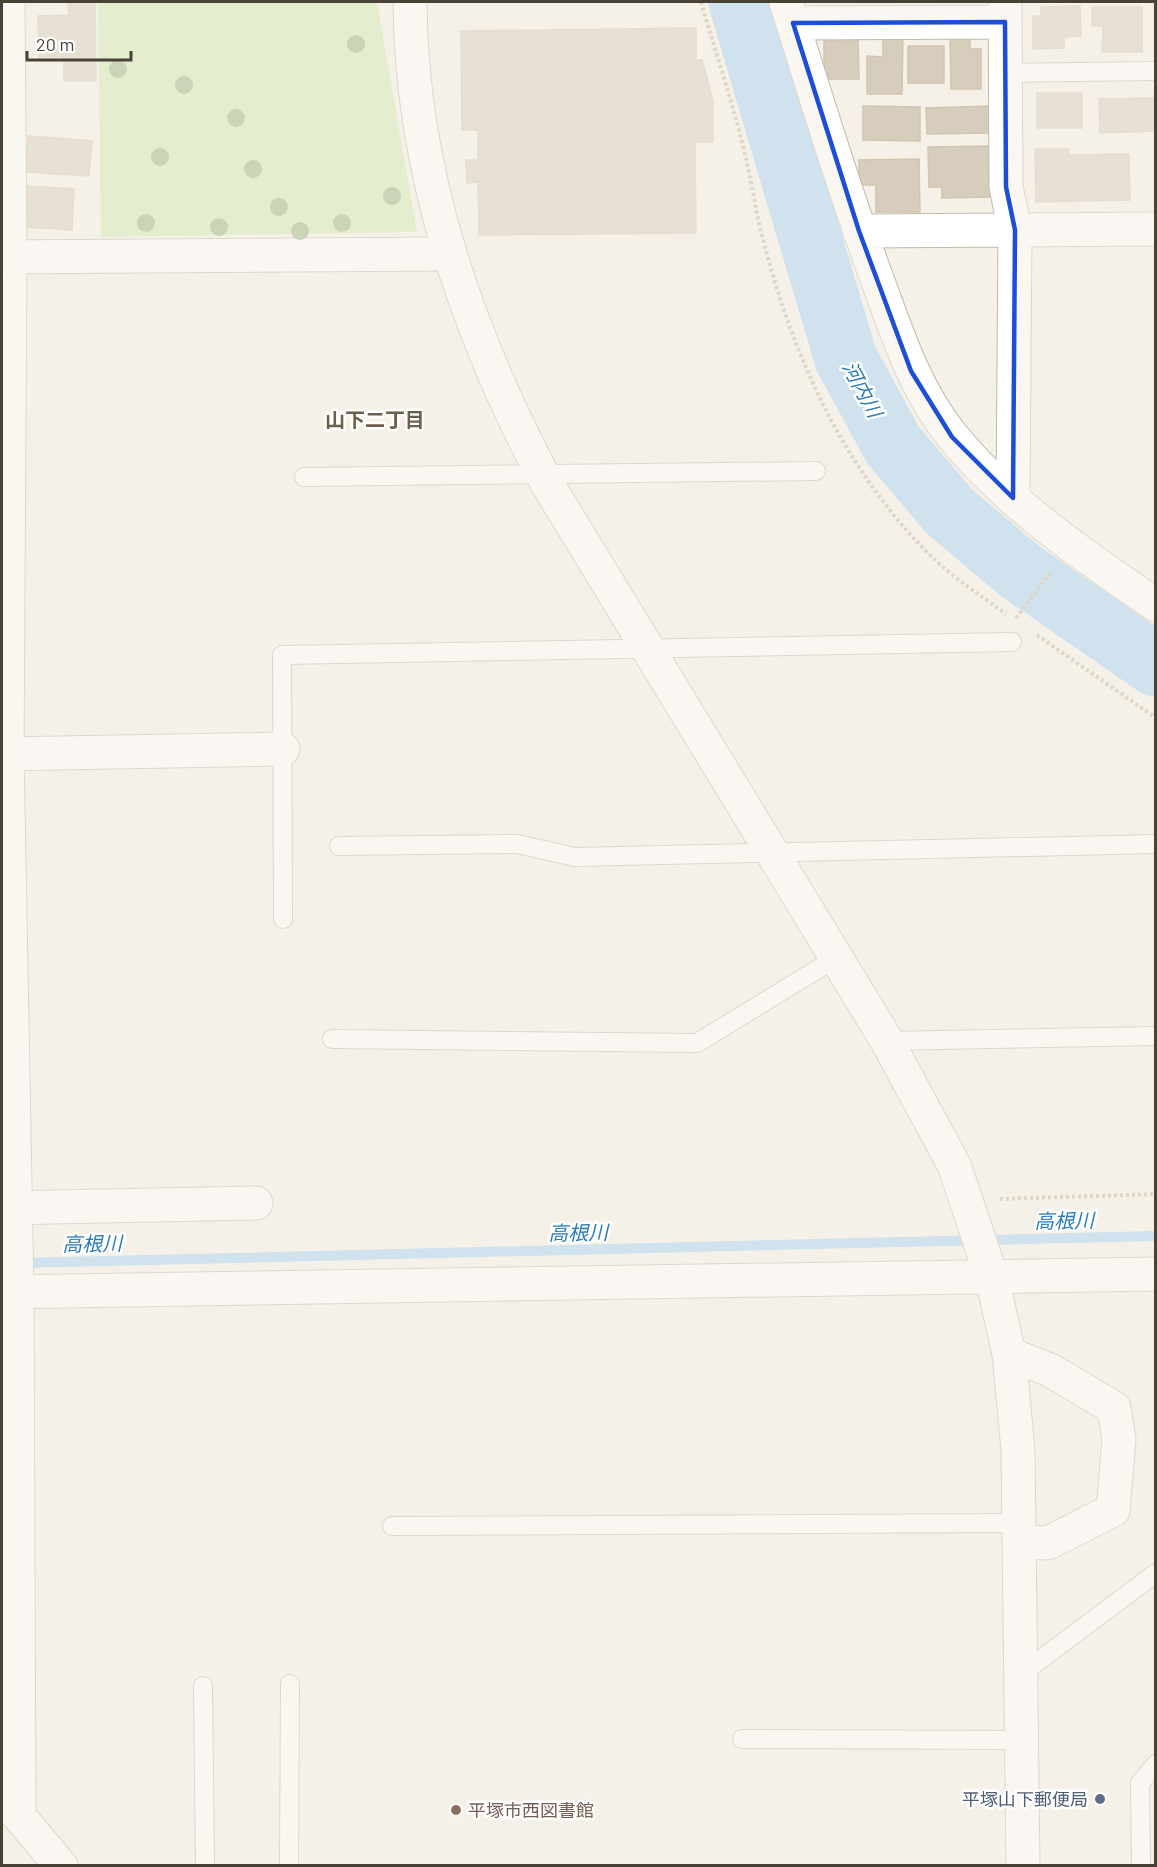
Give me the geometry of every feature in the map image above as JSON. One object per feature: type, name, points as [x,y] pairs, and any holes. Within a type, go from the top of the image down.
[{"type":"street","points":[[8,2],[5,49],[4,754],[9,1208],[10,1807],[61,1866]]},
{"type":"street","points":[[410,2],[413,78],[419,131],[448,254],[486,358],[543,475],[886,1041],[937,1131],[967,1200],[989,1272],[1009,1354],[1018,1450],[1023,1866]]},
{"type":"street","points":[[1013,498],[1015,230],[1006,188],[1005,12],[789,12],[859,231],[911,371],[952,437],[1013,498],[1070,547],[1155,605]]},
{"type":"street","points":[[859,231],[1155,229]]},
{"type":"street","points":[[6,257],[448,254]]},
{"type":"street","points":[[4,754],[283,750]]},
{"type":"street","points":[[9,1208],[256,1203]]},
{"type":"street","points":[[9,1292],[989,1272],[1155,1274]]},
{"type":"street","points":[[1009,1354],[1050,1370],[1114,1408],[1119,1440],[1113,1510],[1048,1543],[1019,1532]]},
{"type":"lane","points":[[1006,73],[1155,71]]},
{"type":"lane","points":[[304,477],[816,471]]},
{"type":"lane","points":[[283,920],[282,655],[646,646],[1012,642]]},
{"type":"lane","points":[[339,846],[518,844],[575,857],[1155,844]]},
{"type":"lane","points":[[332,1039],[698,1043],[836,958]]},
{"type":"lane","points":[[886,1041],[1155,1036]]},
{"type":"lane","points":[[392,1526],[1019,1532]]},
{"type":"lane","points":[[1021,1674],[1155,1573]]},
{"type":"lane","points":[[289,1866],[290,1684]]},
{"type":"lane","points":[[203,1686],[205,1866]]},
{"type":"lane","points":[[742,1739],[1022,1740]]},
{"type":"lane","points":[[1141,1866],[1140,1783],[1155,1764]]},
{"type":"path","points":[[701,2],[746,157],[763,242],[783,305],[821,404],[844,446],[878,496],[922,547],[962,583],[1024,627]]},
{"type":"path","points":[[1016,618],[1056,566]]},
{"type":"path","points":[[1033,633],[1155,718]]},
{"type":"path","points":[[967,1200],[1155,1194]]},
{"type":"highlighted area","points":[[1005,22],[1006,187],[1015,230],[1013,498],[952,437],[911,371],[859,231],[793,23]]},
{"type":"green space","points":[[98,2],[377,2],[417,232],[101,237]]},
{"type":"building","points":[[68,4],[95,4],[96,81],[64,81],[64,57],[39,57],[38,16],[69,15]]},
{"type":"building","points":[[1080,6],[1081,36],[1064,37],[1064,48],[1033,49],[1033,16],[1041,16],[1041,7]]},
{"type":"building","points":[[1092,7],[1142,7],[1142,52],[1102,52],[1103,26],[1092,26]]},
{"type":"building","points":[[696,28],[696,60],[702,60],[713,101],[713,142],[695,142],[696,233],[479,235],[478,182],[467,183],[466,160],[478,160],[478,130],[462,130],[461,31]]},
{"type":"building","points":[[883,34],[903,35],[902,94],[867,94],[867,56],[883,57]]},
{"type":"building","points":[[950,36],[970,36],[970,49],[981,49],[981,89],[951,89]]},
{"type":"building","points":[[858,37],[859,79],[824,79],[824,38]]},
{"type":"building","points":[[908,46],[944,46],[944,83],[908,83]]},
{"type":"building","points":[[1037,93],[1082,93],[1082,128],[1037,128]]},
{"type":"building","points":[[1154,98],[1155,131],[1100,133],[1099,99]]},
{"type":"building","points":[[863,106],[920,107],[920,141],[863,140]]},
{"type":"building","points":[[989,106],[990,133],[927,134],[926,108]]},
{"type":"building","points":[[28,136],[92,141],[89,176],[26,172]]},
{"type":"building","points":[[992,146],[993,197],[942,198],[942,187],[929,187],[928,147]]},
{"type":"building","points":[[1035,149],[1069,149],[1069,155],[1129,154],[1130,200],[1036,202]]},
{"type":"building","points":[[919,159],[920,212],[876,212],[876,185],[859,185],[859,160]]},
{"type":"building","points":[[27,186],[74,189],[72,230],[25,227]]},
{"type":"waterway","name":"河内川","points":[[740,2],[846,359],[893,445],[949,511],[1020,571],[1156,665]]},
{"type":"waterway","name":"高根川","points":[[20,1263],[1156,1236]]},
{"type":"place","name":"平塚山下郵便局","points":[[1100,1799]]},
{"type":"place","name":"平塚市西図書館","points":[[456,1810]]},
{"type":"district","name":"山下二丁目","points":[[375,419]]}]
